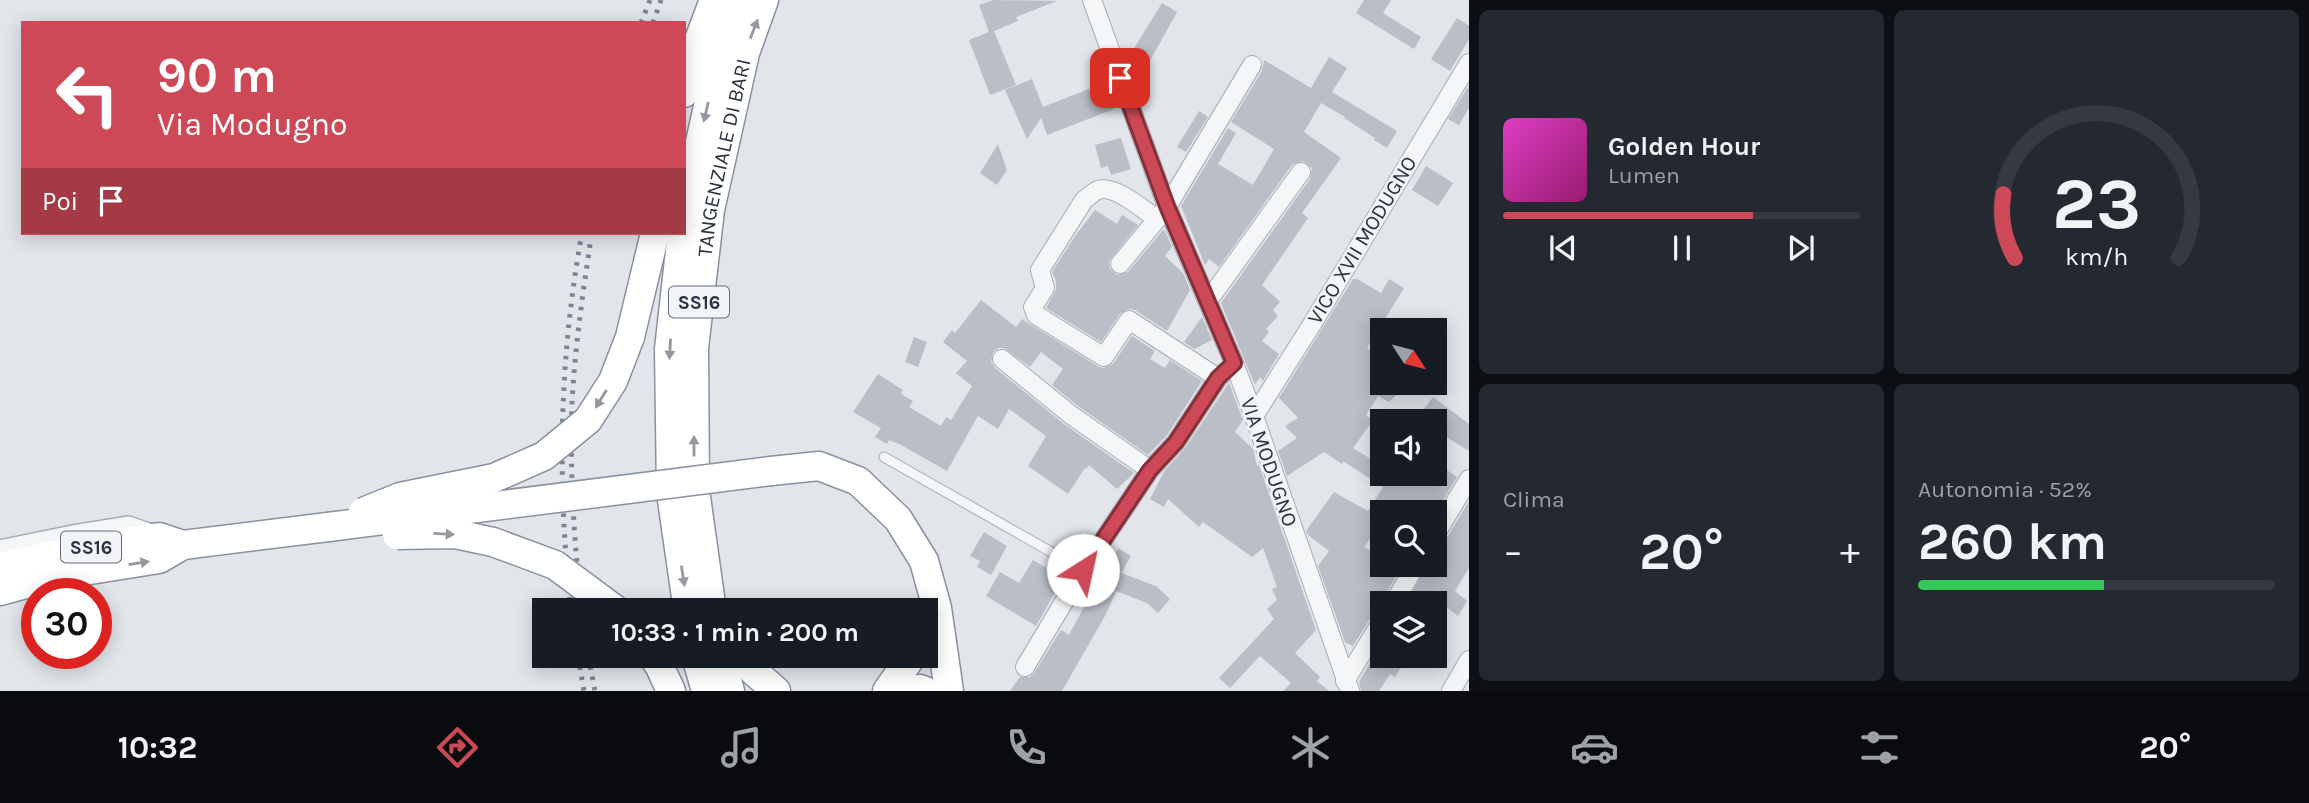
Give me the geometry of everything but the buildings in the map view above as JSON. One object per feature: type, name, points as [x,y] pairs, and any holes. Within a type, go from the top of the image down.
[{"type":"highway","points":[[686,86],[714,0]]},
{"type":"highway","name":"TANGENZIALE DI BARI","points":[[686,206],[721,47],[739,0]]},
{"type":"highway","name":"TANGENZIALE DI BARI","points":[[710,598],[695,490],[694,348],[710,210],[745,53],[764,0]]},
{"type":"highway","points":[[328,527],[400,497],[494,478],[544,456],[588,420],[612,381],[631,337],[655,235]]},
{"type":"highway","name":"TANGENZIALE DI BARI","points":[[682,235],[669,349],[671,493],[686,598]]},
{"type":"highway","points":[[328,527],[819,467],[858,481],[898,519],[924,561],[928,598]]},
{"type":"highway","points":[[695,490],[715,544],[725,598]]},
{"type":"highway","points":[[328,527],[391,535],[455,534],[493,542],[555,565],[599,598]]},
{"type":"highway","name":"SS16","points":[[0,566],[89,547],[328,527]]},
{"type":"highway","name":"SS16","points":[[0,591],[60,575],[159,559],[171,541]]},
{"type":"highway","points":[[938,648],[949,691]]},
{"type":"highway","points":[[660,668],[671,691]]},
{"type":"highway","points":[[699,668],[706,691]]},
{"type":"highway","points":[[723,668],[730,691]]},
{"type":"highway","points":[[749,668],[776,691]]},
{"type":"highway","points":[[887,691],[903,668]]},
{"type":"highway","points":[[897,691],[925,691]]},
{"type":"street","name":"VIA MODUGNO","points":[[1092,0],[1162,213],[1208,301],[1234,363],[1348,686]]},
{"type":"street","name":"VICO XVII MODUGNO","points":[[1254,416],[1469,63]]},
{"type":"street","points":[[1120,264],[1162,213],[1252,65]]},
{"type":"street","points":[[1208,301],[1301,172]]},
{"type":"street","points":[[1162,213],[1113,190],[1101,189],[1094,192],[1084,201],[1040,270],[1045,288],[1033,307],[1036,314],[1104,357],[1129,320],[1218,378]]},
{"type":"street","points":[[1002,359],[1071,415],[1150,470]]},
{"type":"street","points":[[1025,667],[1083,570],[1150,470],[1176,442],[1218,378],[1234,363]]},
{"type":"street","points":[[1447,515],[1469,479]]},
{"type":"street","points":[[0,551],[128,527],[171,541]]},
{"type":"street","points":[[1348,686],[1370,644]]},
{"type":"street","points":[[1451,691],[1469,660]]},
{"type":"lane","points":[[884,457],[1083,570]]},
{"type":"railway","points":[[642,21],[650,0]]},
{"type":"railway","points":[[654,21],[661,0]]},
{"type":"railway","points":[[570,598],[562,469],[563,421],[569,327],[582,235]]},
{"type":"railway","points":[[580,593],[573,498],[572,402],[577,340],[591,238]]},
{"type":"railway","points":[[580,668],[584,691]]},
{"type":"railway","points":[[590,668],[595,691]]},
{"type":"route","points":[[1083,570],[1150,470],[1176,442],[1218,378],[1234,363],[1167,206],[1120,78]]}]
